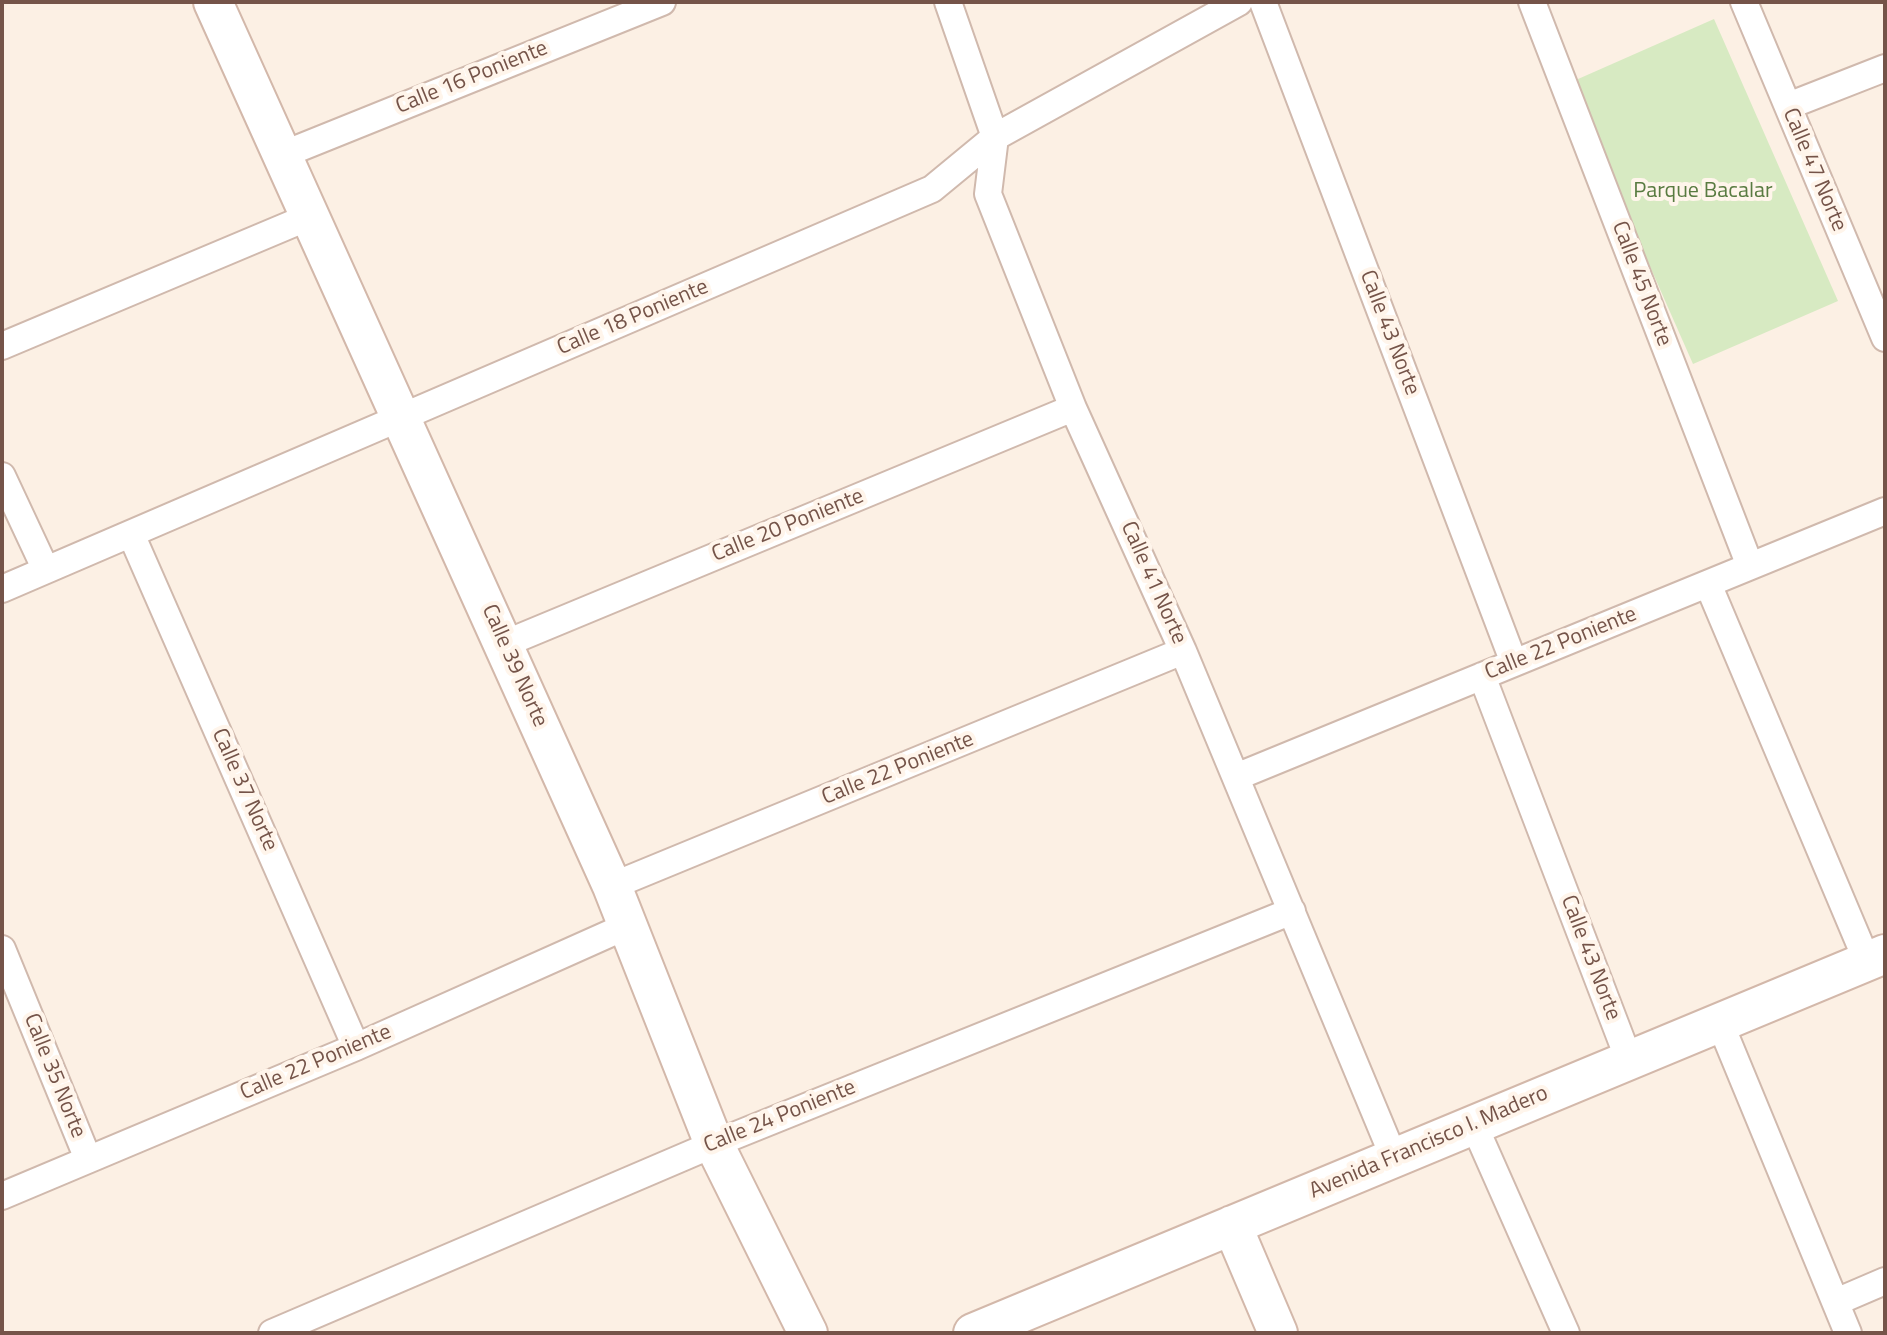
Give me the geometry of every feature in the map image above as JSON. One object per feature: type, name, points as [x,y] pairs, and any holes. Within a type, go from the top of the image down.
[{"type":"street","name":"Calle 39 Norte","points":[[213,2],[403,416],[612,886],[714,1144],[808,1333]]},
{"type":"street","name":"Calle 16 Poniente","points":[[282,155],[662,2]]},
{"type":"street","name":"Calle 41 Norte","points":[[948,2],[995,137],[988,194],[1073,408],[1183,651],[1394,1158]]},
{"type":"street","name":"Calle 18 Poniente","points":[[2,589],[932,189],[995,137],[1239,2]]},
{"type":"street","name":"Calle 43 Norte","points":[[1263,2],[1514,663]]},
{"type":"street","name":"Calle 45 Norte","points":[[1532,2],[1750,566]]},
{"type":"street","name":"Calle 47 Norte","points":[[1744,2],[1885,338]]},
{"type":"street","points":[[1788,106],[1885,68]]},
{"type":"street","points":[[2,346],[311,216]]},
{"type":"street","name":"Calle 20 Poniente","points":[[504,644],[1073,408]]},
{"type":"street","points":[[2,476],[45,568]]},
{"type":"street","name":"Calle 22 Poniente","points":[[1236,777],[1885,511]]},
{"type":"street","name":"Calle 37 Norte","points":[[131,534],[356,1047]]},
{"type":"street","points":[[1708,584],[1876,958]]},
{"type":"street","name":"Calle 22 Poniente","points":[[612,886],[1183,651]]},
{"type":"street","name":"Calle 43 Norte","points":[[1482,676],[1629,1060]]},
{"type":"street","name":"Calle 24 Poniente","points":[[272,1333],[714,1144],[1292,911]]},
{"type":"street","name":"Calle 22 Poniente","points":[[2,1196],[356,1047],[629,925]]},
{"type":"street","name":"Calle 35 Norte","points":[[2,949],[88,1159]]},
{"type":"street","name":"Avenida Francisco I. Madero","points":[[973,1333],[1876,958]]},
{"type":"street","points":[[1720,1023],[1848,1333]]},
{"type":"street","points":[[1474,1125],[1566,1333]]},
{"type":"street","points":[[1232,1225],[1278,1333]]},
{"type":"street","points":[[1836,1302],[1885,1281]]},
{"type":"green space","name":"Parque Bacalar","points":[[1714,19],[1838,301],[1693,364],[1569,83]]}]
